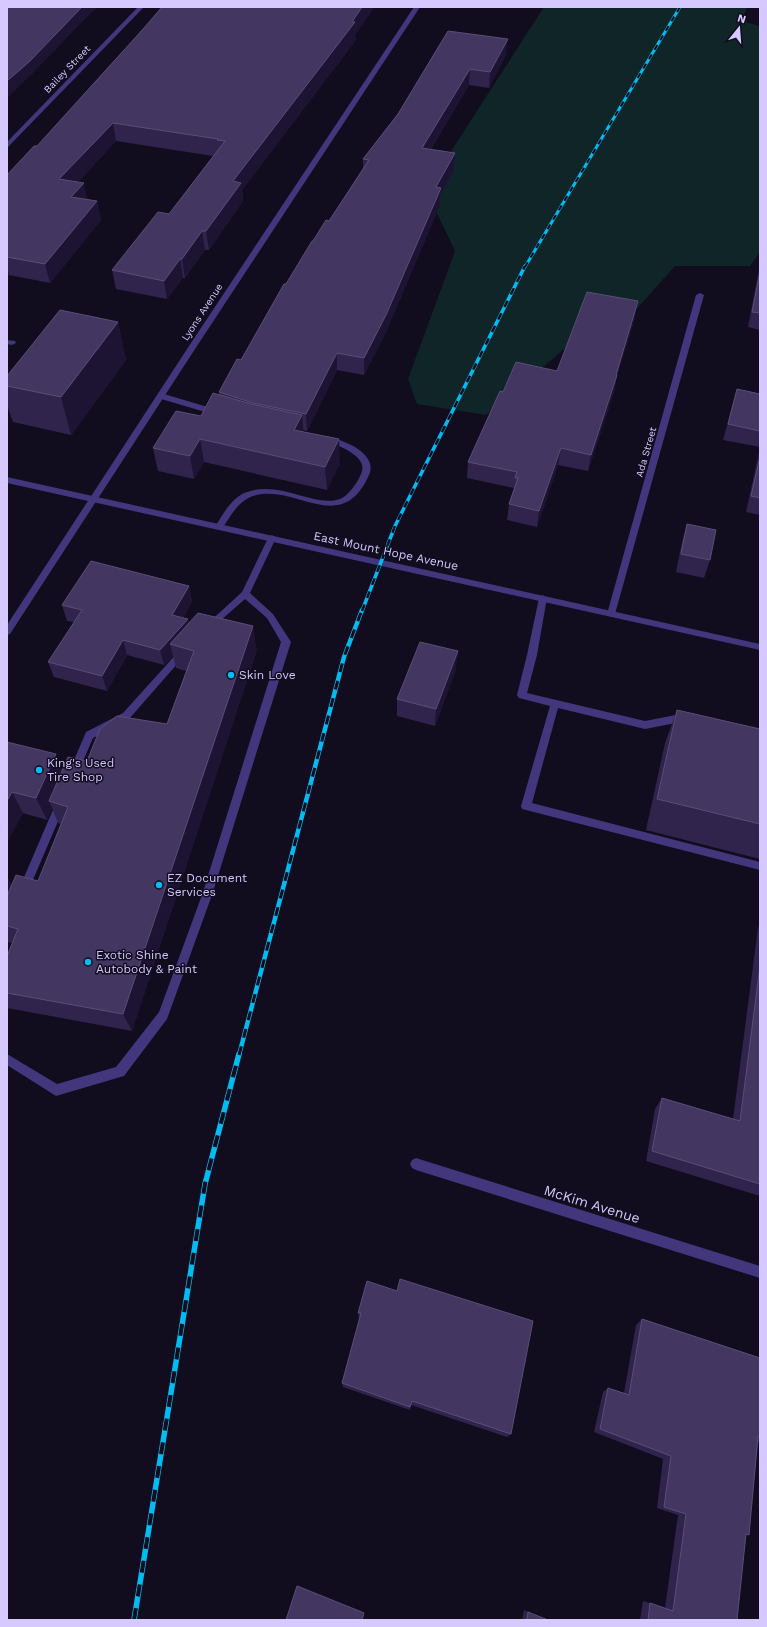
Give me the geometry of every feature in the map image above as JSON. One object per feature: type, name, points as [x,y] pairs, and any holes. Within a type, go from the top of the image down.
[{"type":"street","name":"Bailey Street","points":[[7,146],[141,7]]},
{"type":"street","name":"Lyons Avenue","points":[[7,632],[417,7]]},
{"type":"street","points":[[7,137],[14,138]]},
{"type":"street","name":"Ada Street","points":[[611,614],[700,295]]},
{"type":"street","points":[[161,396],[226,415]]},
{"type":"street","points":[[219,527],[242,497],[262,490],[282,491],[316,501],[341,502],[348,497],[363,479],[367,468],[363,458],[354,450],[330,440],[317,437]]},
{"type":"street","name":"East Mount Hope Avenue","points":[[7,480],[760,646]]},
{"type":"street","points":[[204,630],[245,594],[272,538]]},
{"type":"street","points":[[7,1059],[56,1090],[113,1074],[120,1072],[163,1015],[207,895],[286,642],[270,616],[245,594]]},
{"type":"street","points":[[543,598],[532,655],[522,695],[645,724],[698,715]]},
{"type":"street","points":[[69,784],[89,735],[126,716],[188,646]]},
{"type":"street","points":[[555,704],[526,806],[760,866]]},
{"type":"street","points":[[19,899],[63,798]]},
{"type":"street","name":"McKim Avenue","points":[[416,1164],[760,1272]]},
{"type":"green space","points":[[544,7],[747,7],[742,21],[760,26],[760,252],[750,266],[675,266],[627,320],[588,329],[486,415],[417,404],[408,379],[455,251],[426,190]]},
{"type":"building","points":[[7,7],[82,7],[29,62],[7,81]]},
{"type":"building","points":[[162,7],[362,7],[352,22],[355,22],[233,181],[241,183],[206,231],[202,231],[164,281],[112,270],[158,212],[169,214],[225,141],[113,123],[59,179],[84,183],[71,197],[97,201],[45,264],[7,257],[7,175],[34,146],[37,146]]},
{"type":"building","points":[[448,31],[508,39],[490,72],[470,69],[422,148],[455,153],[436,187],[441,188],[386,315],[364,358],[337,353],[306,414],[253,403],[219,392],[237,359],[241,360],[284,284],[286,284],[326,220],[329,221],[369,160],[363,159],[398,114]]},
{"type":"building","points":[[760,272],[760,313],[752,312]]},
{"type":"building","points":[[587,292],[638,301],[617,375],[591,455],[561,448],[539,511],[509,504],[518,478],[515,478],[517,472],[468,462],[500,391],[503,392],[516,362],[557,371]]},
{"type":"building","points":[[60,310],[118,322],[61,397],[7,386],[7,376]]},
{"type":"building","points":[[737,389],[760,394],[760,431],[728,424]]},
{"type":"building","points":[[213,393],[251,404],[302,415],[294,430],[339,439],[325,467],[200,439],[190,456],[153,448],[176,411],[201,416]]},
{"type":"building","points":[[760,457],[760,498],[751,496]]},
{"type":"building","points":[[687,524],[716,530],[710,560],[681,554]]},
{"type":"building","points":[[91,561],[189,586],[172,615],[188,619],[160,650],[123,640],[102,676],[48,662],[82,610],[62,605]]},
{"type":"building","points":[[198,613],[253,626],[123,1014],[7,993],[7,956],[18,929],[7,926],[7,896],[16,875],[38,881],[68,807],[49,801],[68,757],[87,761],[100,729],[117,716],[167,724],[194,651],[170,644]]},
{"type":"building","points":[[420,642],[458,651],[436,709],[397,699]]},
{"type":"building","points":[[677,710],[760,729],[760,824],[657,799]]},
{"type":"building","points":[[7,742],[56,754],[36,798],[12,792],[7,801]]},
{"type":"building","points":[[760,966],[760,1184],[652,1151],[662,1098],[740,1121]]},
{"type":"building","points":[[400,1279],[533,1321],[511,1434],[412,1401],[410,1407],[342,1383],[361,1313],[358,1313],[367,1281],[397,1291]]},
{"type":"building","points":[[642,1319],[760,1358],[760,1437],[758,1436],[749,1535],[746,1534],[737,1620],[648,1620],[650,1603],[673,1611],[686,1514],[664,1507],[671,1456],[600,1429],[608,1388],[629,1395]]},
{"type":"building","points":[[297,1586],[364,1613],[362,1620],[286,1620]]},
{"type":"building","points":[[528,1612],[548,1620],[527,1620]]},
{"type":"railway","points":[[525,267],[680,7]]},
{"type":"railway","points":[[362,611],[395,526],[525,266]]},
{"type":"railway","points":[[239,1055],[344,657],[362,610]]},
{"type":"railway","points":[[134,1620],[205,1184],[239,1054]]},
{"type":"place","name":"Skin Love","points":[[231,675]]},
{"type":"place","name":"King's Used Tire Shop","points":[[39,770]]},
{"type":"place","name":"EZ Document Services","points":[[159,885]]},
{"type":"place","name":"Exotic Shine Autobody & Paint","points":[[88,962]]}]
